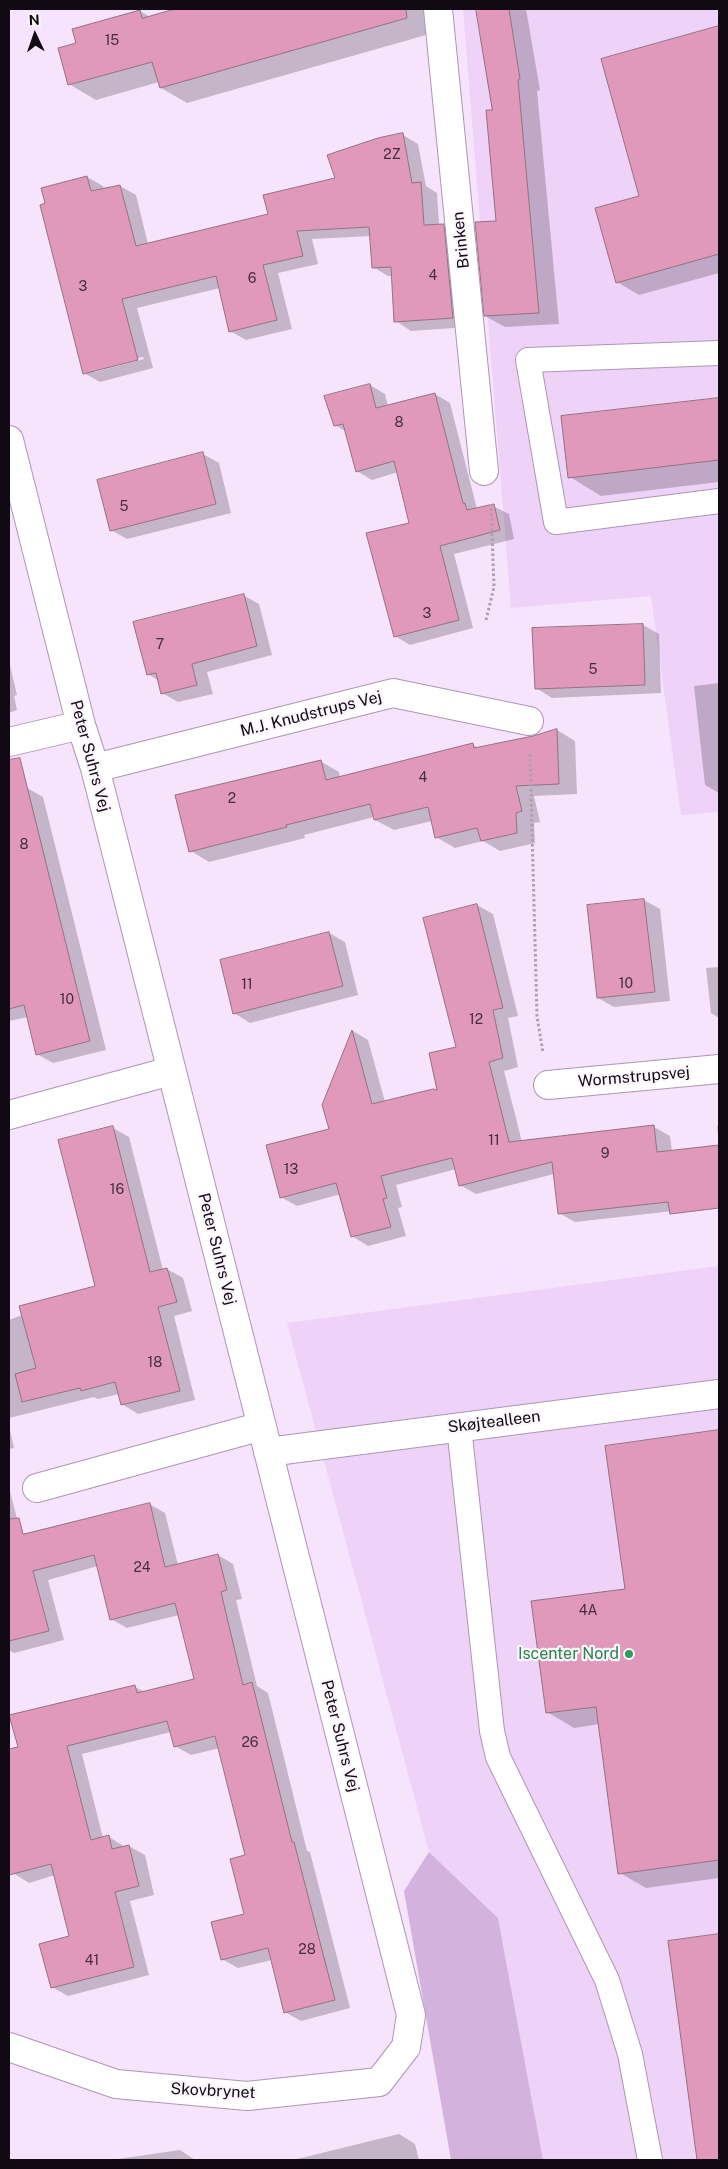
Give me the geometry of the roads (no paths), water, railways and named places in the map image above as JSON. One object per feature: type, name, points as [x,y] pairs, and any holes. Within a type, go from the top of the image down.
[{"type":"street","name":"Brinken","points":[[438,9],[484,471]]},
{"type":"street","name":"Peter Suhrs Vej","points":[[9,440],[81,725],[95,768],[411,2015],[406,2047]]},
{"type":"street","name":"M.J. Knudstrups Vej","points":[[95,768],[392,693],[529,721]]},
{"type":"street","points":[[9,742],[81,725]]},
{"type":"street","name":"Wormstrupsvej","points":[[548,1085],[719,1069]]},
{"type":"street","points":[[9,1115],[172,1071]]},
{"type":"street","name":"Skøjtealleen","points":[[268,1452],[719,1394]]},
{"type":"street","points":[[37,1488],[262,1426]]},
{"type":"street","name":"Skovbrynet","points":[[9,2047],[116,2084],[247,2096],[379,2082],[406,2047]]},
{"type":"lane","points":[[719,353],[528,360],[556,522],[719,501]]},
{"type":"lane","points":[[459,1427],[492,1731],[498,1756],[607,1980],[630,2054],[650,2160]]},
{"type":"place","name":"Iscenter Nord","points":[[629,1654]]}]
